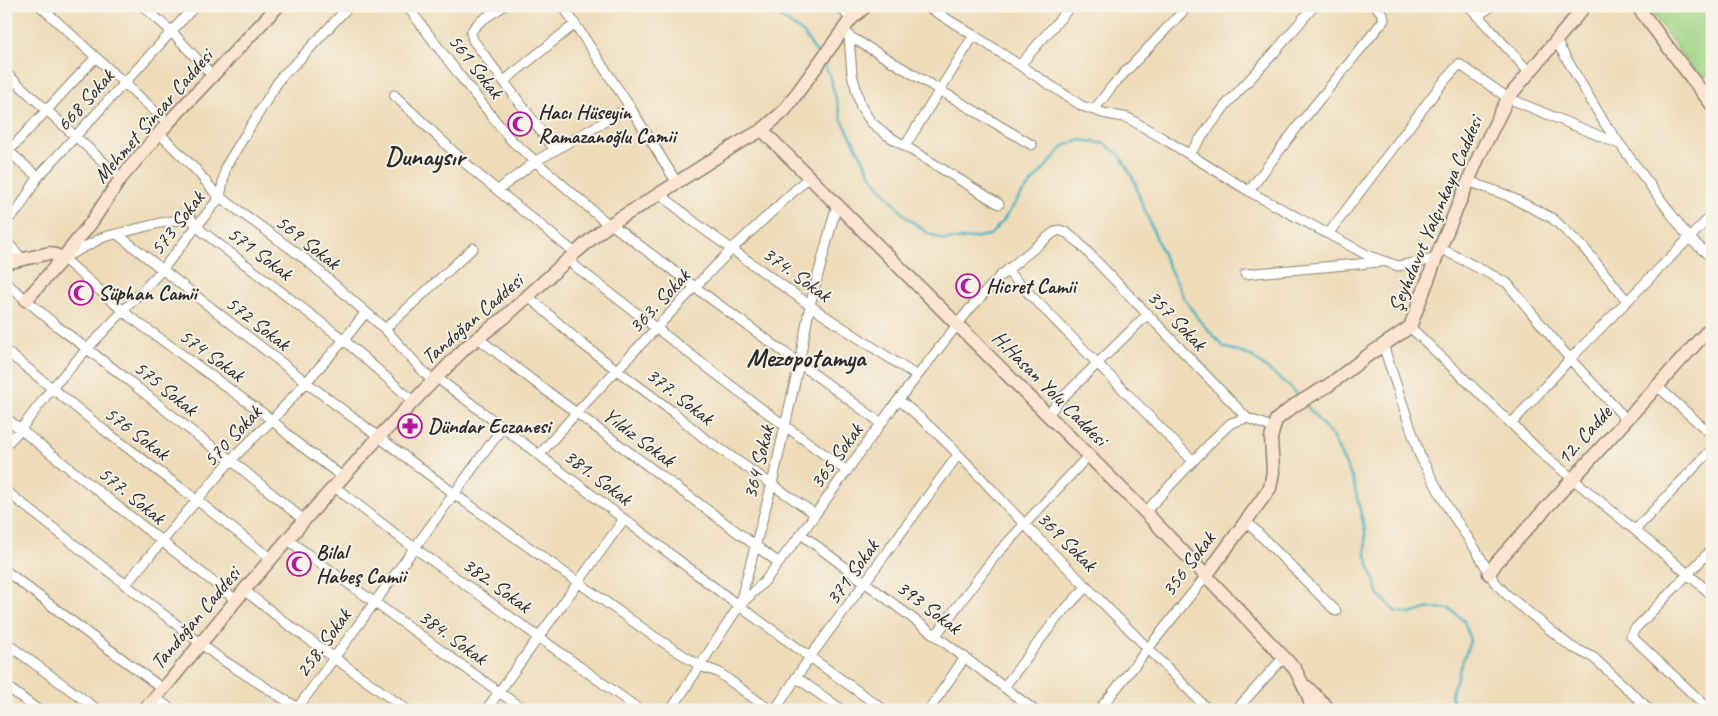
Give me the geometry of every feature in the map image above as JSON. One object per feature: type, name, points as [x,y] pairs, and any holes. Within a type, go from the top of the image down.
[{"type":"street","points":[[40,6],[168,123]]},
{"type":"street","points":[[143,6],[172,32],[213,76]]},
{"type":"street","name":"668 Sokak","points":[[6,221],[18,210],[38,177],[194,6]]},
{"type":"street","name":"Mehmet Sincar Caddesi","points":[[26,300],[63,258],[91,223],[121,178],[168,123],[278,6]]},
{"type":"street","name":"573 Sokak","points":[[6,445],[87,348],[162,270],[220,197],[226,166],[281,77],[349,6]]},
{"type":"street","name":"561 Sokak","points":[[407,6],[512,140],[610,225],[881,423]]},
{"type":"street","points":[[563,6],[630,107],[677,183]]},
{"type":"street","points":[[839,6],[848,28],[852,74],[861,106],[871,122],[905,146],[999,204]]},
{"type":"street","name":"Tandoğan Caddesi","points":[[144,710],[304,521],[378,438],[465,348],[528,297],[571,257],[610,225],[762,130],[784,111],[834,43],[866,6]]},
{"type":"street","points":[[926,6],[1082,106],[1128,118],[1249,191],[1369,256],[1398,266],[1438,254],[1507,283],[1570,359],[1626,418]]},
{"type":"street","points":[[1020,65],[1071,6]]},
{"type":"street","points":[[1094,110],[1114,85],[1188,6]]},
{"type":"street","points":[[1189,154],[1225,106],[1314,6]]},
{"type":"street","points":[[1249,191],[1298,126],[1384,20],[1383,15],[1376,6]]},
{"type":"street","points":[[1469,6],[1529,72]]},
{"type":"street","points":[[1477,16],[1492,6]]},
{"type":"street","name":"Şeyhdavut Yalçınkaya Caddesi","points":[[1274,428],[1276,420],[1295,405],[1329,385],[1410,327],[1468,181],[1508,98],[1585,6]]},
{"type":"street","points":[[1637,6],[1712,105]]},
{"type":"street","points":[[500,8],[473,28],[471,33],[473,40],[555,150]]},
{"type":"street","points":[[504,81],[575,24]]},
{"type":"street","points":[[848,28],[939,90],[1032,145]]},
{"type":"street","points":[[905,146],[974,35]]},
{"type":"street","points":[[1556,41],[1604,124],[1689,238],[1712,258]]},
{"type":"street","points":[[38,177],[7,151],[96,57]]},
{"type":"street","points":[[1328,234],[1440,86],[1460,64],[1508,98],[1619,144]]},
{"type":"street","points":[[6,73],[121,178]]},
{"type":"street","points":[[394,95],[475,172],[498,190],[571,257],[657,329],[847,471]]},
{"type":"street","points":[[498,190],[536,161],[630,107]]},
{"type":"street","name":"H.Hasan Yolu Caddesi","points":[[762,130],[1145,512],[1284,657],[1295,669],[1301,681]]},
{"type":"street","name":"569 Sokak","points":[[160,134],[220,197],[305,259],[385,329],[434,379]]},
{"type":"street","name":"363. Sokak","points":[[540,454],[694,287],[809,177]]},
{"type":"street","points":[[1468,181],[1506,195],[1552,218],[1584,248],[1627,301]]},
{"type":"street","name":"374. Sokak","points":[[660,194],[698,225],[810,305],[917,376]]},
{"type":"street","name":"364 Sokak","points":[[671,710],[739,606],[772,484],[786,426],[810,305],[837,204]]},
{"type":"street","points":[[1511,424],[1570,359],[1712,215]]},
{"type":"street","name":"571 Sokak","points":[[63,258],[104,237],[160,223],[190,218],[203,232],[344,340],[413,401]]},
{"type":"street","name":"365 Sokak","points":[[739,606],[764,582],[816,514],[881,423],[968,311],[1007,271],[1059,230]]},
{"type":"street","name":"357 Sokak","points":[[1059,230],[1067,233],[1076,241],[1247,418],[1274,428]]},
{"type":"street","name":"572 Sokak","points":[[117,234],[378,438],[652,635],[700,666],[718,672],[770,710]]},
{"type":"street","points":[[6,241],[22,259]]},
{"type":"street","points":[[385,329],[473,248]]},
{"type":"street","points":[[6,263],[50,253],[63,258]]},
{"type":"street","name":"574 Sokak","points":[[63,258],[124,311],[272,420],[297,443],[344,477]]},
{"type":"street","points":[[1245,274],[1386,262]]},
{"type":"street","points":[[1007,271],[1193,461]]},
{"type":"street","name":"575 Sokak","points":[[6,283],[57,326],[231,460],[304,521]]},
{"type":"street","name":"377. Sokak","points":[[528,297],[581,343],[673,412],[704,438],[816,514]]},
{"type":"street","name":"570 Sokak","points":[[125,584],[198,501],[231,460],[272,420],[344,340],[366,312]]},
{"type":"street","points":[[1048,415],[1148,314]]},
{"type":"street","name":"12. Cadde","points":[[1489,574],[1496,563],[1572,478],[1712,326]]},
{"type":"street","points":[[1410,327],[1545,456],[1712,595]]},
{"type":"street","name":"Yıldız Sokak","points":[[478,338],[779,562]]},
{"type":"street","points":[[1383,345],[1420,456],[1448,508],[1494,581],[1506,594],[1570,646],[1594,658],[1650,710]]},
{"type":"street","name":"576 Sokak","points":[[6,351],[104,430],[271,559]]},
{"type":"street","name":"381. Sokak","points":[[434,379],[502,426],[739,606],[884,710]]},
{"type":"street","points":[[1656,385],[1712,435]]},
{"type":"street","name":"369 Sokak","points":[[899,400],[920,417],[958,455],[1149,647],[1208,710]]},
{"type":"street","name":"577. Sokak","points":[[6,418],[162,541],[334,657],[407,710]]},
{"type":"street","points":[[1145,512],[1216,437],[1231,424],[1247,418]]},
{"type":"street","name":"258. Sokak","points":[[298,709],[502,426]]},
{"type":"street","name":"356 Sokak","points":[[1099,710],[1206,576],[1270,488],[1273,472],[1271,438],[1274,428]]},
{"type":"street","points":[[1635,530],[1712,449]]},
{"type":"street","name":"371 Sokak","points":[[775,710],[810,657],[958,455]]},
{"type":"street","points":[[936,635],[995,556],[1089,456]]},
{"type":"street","name":"382. Sokak","points":[[335,487],[414,547],[640,710]]},
{"type":"street","points":[[6,491],[218,657],[298,709]]},
{"type":"street","points":[[486,710],[540,638],[624,519]]},
{"type":"street","points":[[1246,520],[1336,610]]},
{"type":"street","name":"393 Sokak","points":[[801,534],[1034,710]]},
{"type":"street","name":"384. Sokak","points":[[288,540],[524,710]]},
{"type":"street","points":[[1710,710],[1631,636],[1635,629],[1712,549]]},
{"type":"street","points":[[6,571],[94,638],[159,693],[172,710]]},
{"type":"street","points":[[1004,687],[1057,618],[1087,586]]},
{"type":"street","points":[[6,643],[98,710]]},
{"type":"street","points":[[929,710],[965,657]]},
{"type":"street","points":[[1236,710],[1284,657]]},
{"type":"street","points":[[796,677],[842,710]]},
{"type":"street","points":[[1301,681],[1312,710]]},
{"type":"street","points":[[1301,681],[1330,710]]},
{"type":"street","points":[[6,686],[38,710]]},
{"type":"green space","points":[[1648,6],[1712,6],[1712,71],[1700,81]]},
{"type":"waterway","points":[[753,6],[767,8],[803,33],[819,56]]},
{"type":"waterway","points":[[823,63],[829,74],[842,120],[873,178],[906,217],[926,232],[944,240],[990,235],[1003,221],[1020,196],[1065,145],[1081,140],[1105,144],[1120,155],[1135,182],[1165,259],[1184,298],[1199,320],[1224,347],[1251,356],[1290,387],[1299,397]]},
{"type":"waterway","points":[[1306,405],[1332,436],[1353,480],[1365,531],[1366,555],[1379,595],[1395,611],[1410,614],[1430,608],[1450,609],[1464,621],[1470,641],[1451,694],[1455,707],[1461,710]]},
{"type":"place","name":"Hacı Hüseyin Ramazanoğlu Camii","points":[[520,124]]},
{"type":"place","name":"Hicret Camii","points":[[968,286]]},
{"type":"place","name":"Süphan Camii","points":[[81,293]]},
{"type":"place","name":"Dündar Eczanesi","points":[[410,426]]},
{"type":"place","name":"Bilal Habeş Camii","points":[[299,564]]},
{"type":"district","name":"Dunaysır","points":[[425,156]]},
{"type":"district","name":"Mezopotamya","points":[[806,357]]}]
